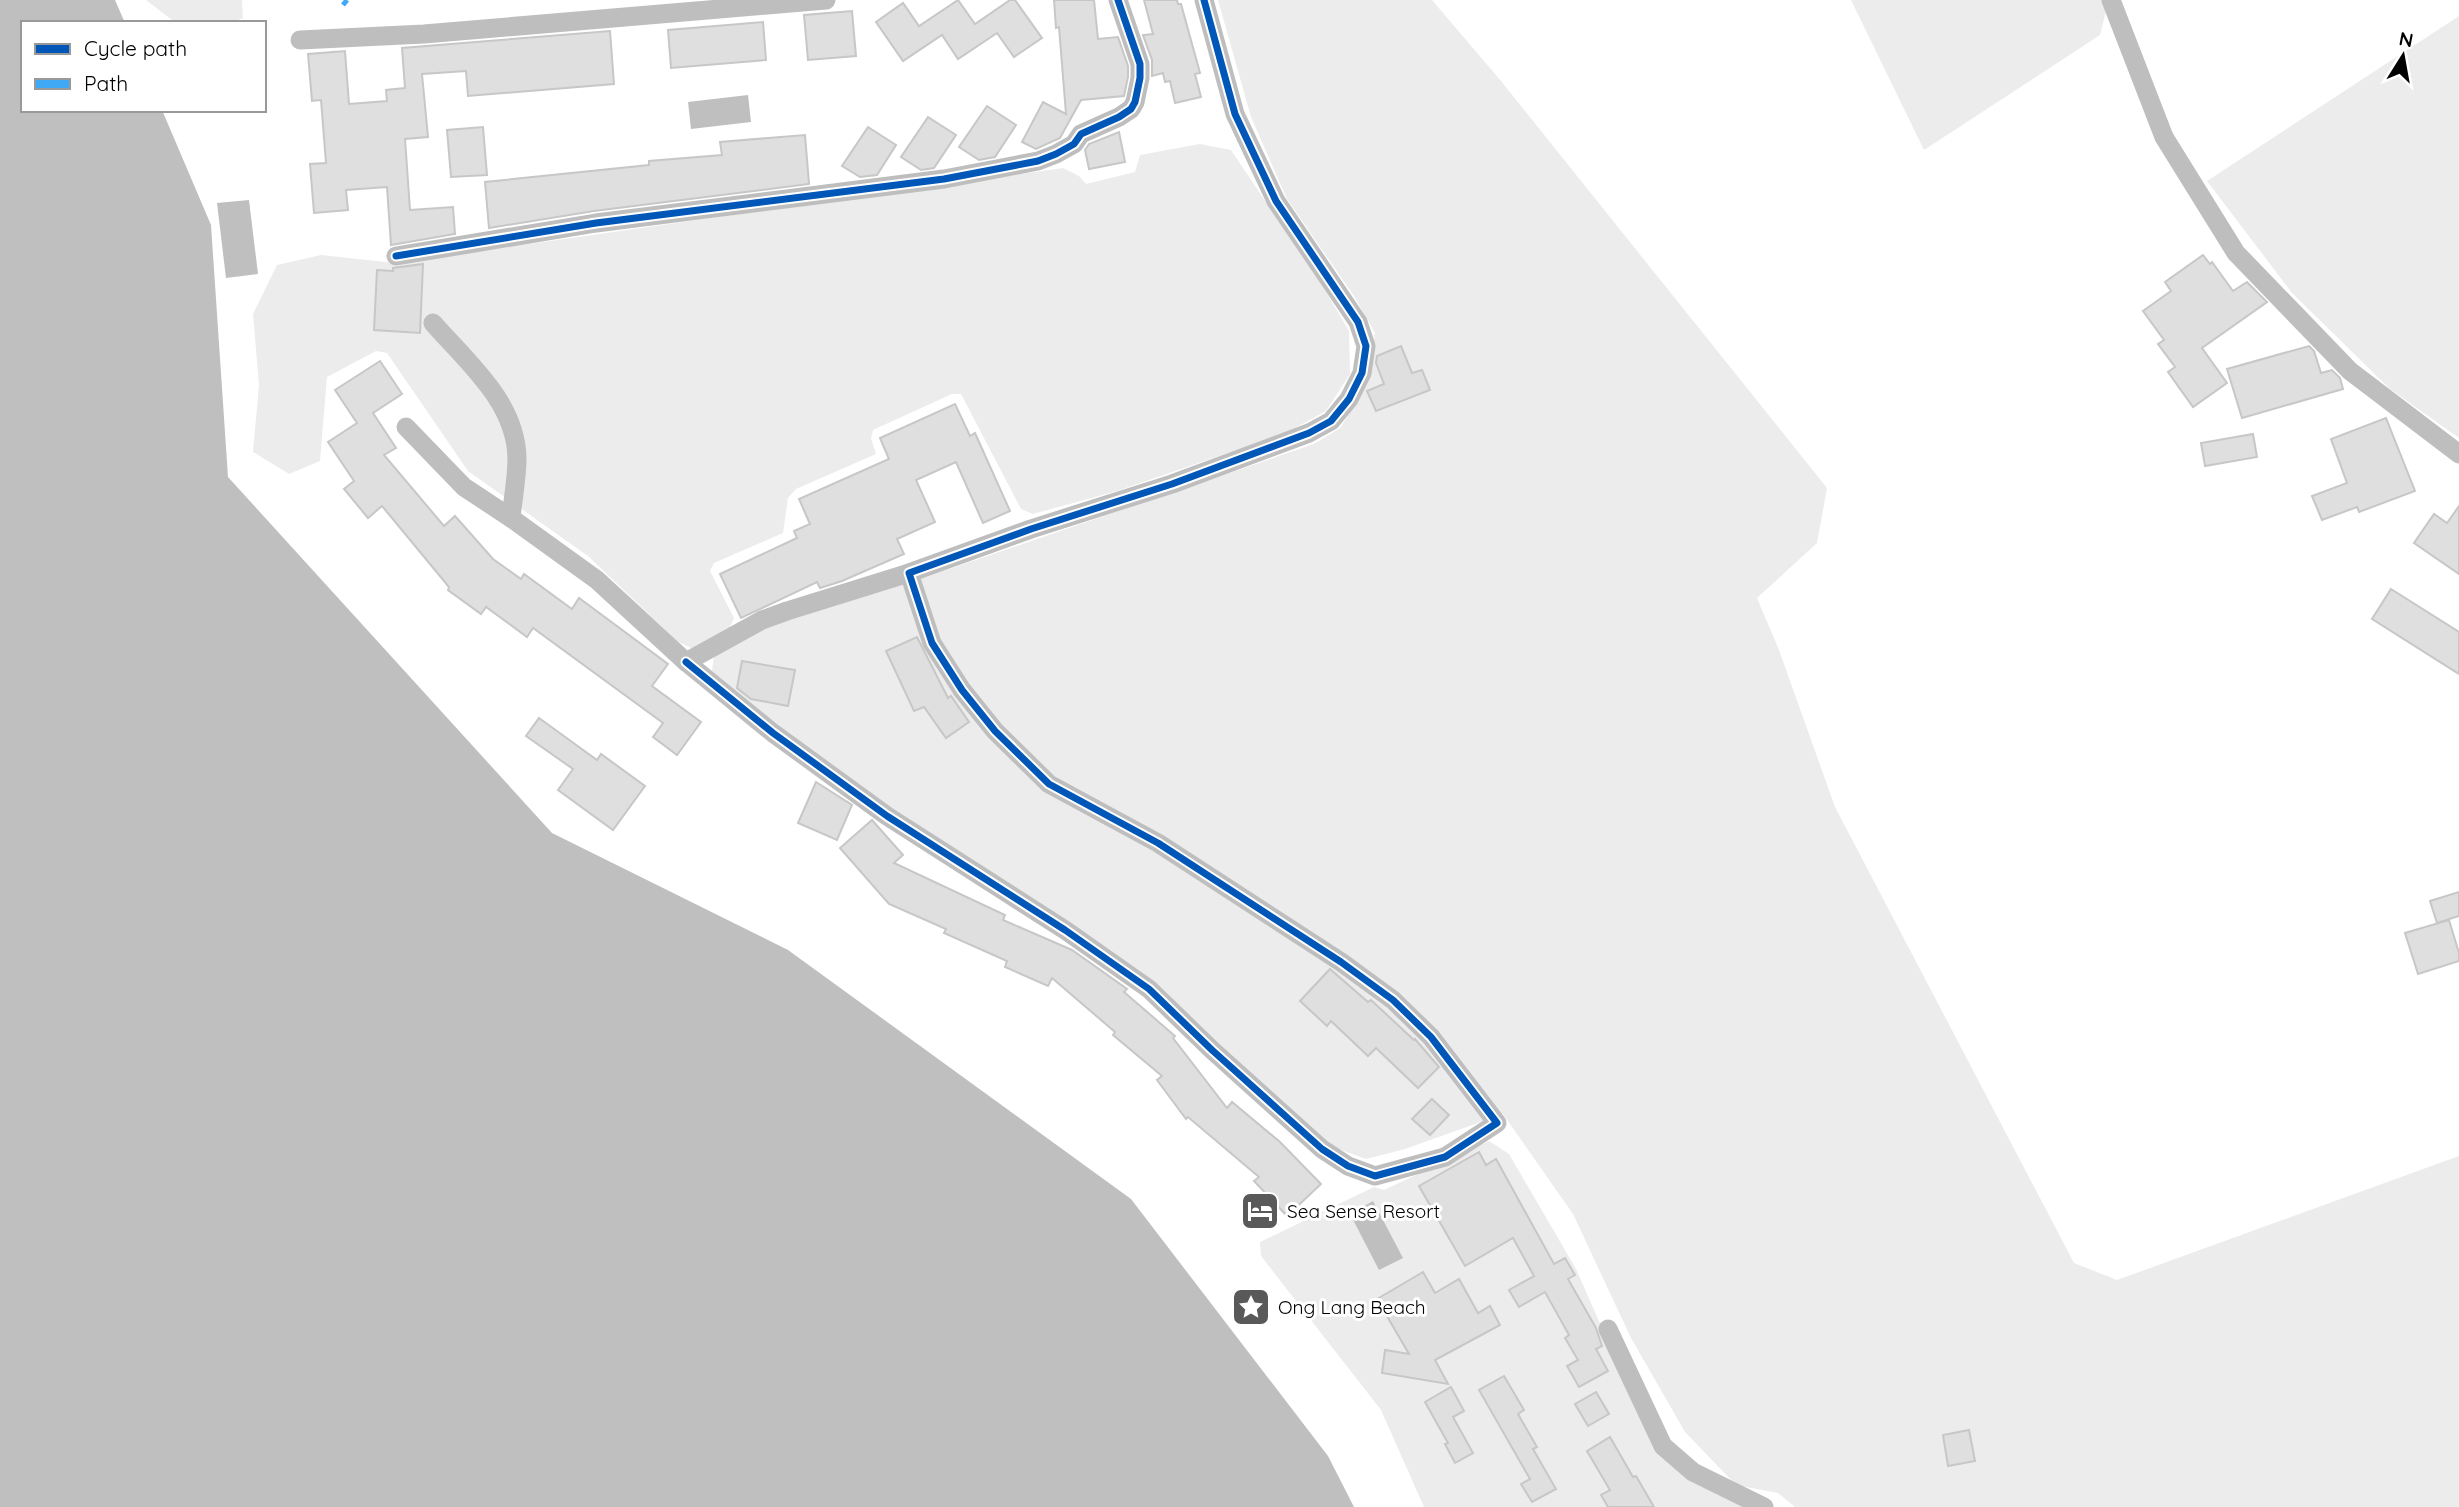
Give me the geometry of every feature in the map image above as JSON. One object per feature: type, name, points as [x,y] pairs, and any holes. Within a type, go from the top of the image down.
[{"type":"street","points":[[300,40],[424,34],[826,0]]},
{"type":"street","points":[[396,256],[596,223],[944,178],[1038,162],[1074,144],[1081,134],[1119,117],[1131,109],[1135,102],[1140,64],[1118,0]]},
{"type":"street","points":[[686,662],[762,620],[1172,484],[1309,433],[1331,421],[1349,398],[1362,373],[1366,346],[1358,322],[1276,201],[1235,114],[1204,0]]},
{"type":"street","points":[[2111,0],[2164,137],[2236,253],[2350,372],[2459,454]]},
{"type":"street","points":[[433,323],[495,393],[506,416],[515,439],[517,458],[511,517]]},
{"type":"street","points":[[406,427],[464,487],[511,517],[597,580],[686,662],[773,733],[887,816],[1065,930],[1149,989],[1322,1149],[1348,1166],[1375,1176],[1445,1157],[1497,1124],[1431,1037],[1393,1000],[1341,962],[1158,844],[1049,784],[995,732],[962,690],[932,643],[909,573]]},
{"type":"street","points":[[1608,1329],[1663,1446],[1693,1472],[1764,1507]]},
{"type":"shaded area","points":[[0,0],[115,0],[124,21],[21,21],[21,112],[163,112],[211,225],[228,477],[552,833],[788,950],[1131,1199],[1328,1456],[1354,1507],[0,1507]]},
{"type":"shaded area","points":[[146,0],[242,0],[243,18],[235,21],[173,21]]},
{"type":"shaded area","points":[[1218,0],[1432,0],[1501,81],[1827,488],[1817,543],[1757,598],[1779,650],[1835,807],[2074,1263],[2117,1280],[2459,1156],[2459,1507],[1795,1507],[1778,1493],[1736,1485],[1685,1432],[1631,1338],[1573,1214],[1503,1114],[1405,1149],[1366,1159],[1330,1146],[1216,1044],[777,728],[712,671],[714,655],[757,630],[929,576],[1314,444],[1340,428],[1358,400],[1369,373],[1375,333],[1354,296],[1287,199],[1251,117]]},
{"type":"shaded area","points":[[1851,0],[2102,0],[2106,11],[2100,35],[1924,150]]},
{"type":"shaded area","points":[[2459,16],[2459,438],[2390,389],[2292,293],[2207,181]]},
{"type":"shaded area","points":[[748,95],[751,122],[691,129],[688,102]]},
{"type":"shaded area","points":[[1200,144],[1231,150],[1349,331],[1350,374],[1326,411],[1286,433],[1117,491],[1033,514],[1021,509],[961,394],[952,394],[873,430],[871,438],[876,454],[796,489],[788,498],[783,533],[714,563],[710,571],[734,618],[729,629],[693,649],[677,641],[588,556],[468,471],[387,353],[376,351],[327,377],[320,461],[289,474],[253,452],[259,385],[253,314],[277,265],[321,255],[395,263],[1063,168],[1079,176],[1086,184],[1135,172],[1140,155]]},
{"type":"shaded area","points":[[249,200],[258,274],[226,278],[217,203]]},
{"type":"shaded area","points":[[1489,1141],[1509,1154],[1576,1269],[1625,1380],[1684,1467],[1743,1507],[1424,1507],[1381,1410],[1261,1256],[1260,1242],[1374,1187],[1384,1190]]},
{"type":"shaded area","points":[[1373,1201],[1403,1258],[1379,1270],[1350,1214]]},
{"type":"building","points":[[958,0],[975,24],[1010,0],[1015,0],[1042,38],[1014,57],[997,33],[958,59],[942,35],[903,61],[876,22],[903,3],[919,26]]},
{"type":"building","points":[[1054,0],[1094,0],[1098,39],[1118,37],[1128,66],[1128,77],[1124,96],[1081,100],[1060,138],[1036,149],[1022,142],[1043,102],[1066,114],[1059,27],[1056,28]]},
{"type":"building","points":[[1144,0],[1177,0],[1178,4],[1181,4],[1200,73],[1195,74],[1201,97],[1175,103],[1170,81],[1165,82],[1163,73],[1152,76],[1152,60],[1143,35],[1153,34]]},
{"type":"building","points":[[852,11],[856,56],[808,60],[804,15]]},
{"type":"building","points":[[763,22],[766,60],[671,68],[668,30]]},
{"type":"building","points":[[610,31],[614,84],[468,96],[466,71],[422,74],[428,137],[405,139],[410,210],[453,207],[455,234],[391,245],[387,187],[346,190],[348,210],[314,213],[310,164],[326,163],[321,100],[312,101],[308,54],[345,51],[349,104],[387,101],[386,90],[405,88],[402,48]]},
{"type":"building","points":[[987,106],[1016,125],[995,157],[979,160],[959,147]]},
{"type":"building","points":[[928,117],[956,135],[934,168],[921,170],[901,157]]},
{"type":"building","points":[[483,127],[487,175],[451,177],[447,130]]},
{"type":"building","points":[[868,127],[896,145],[877,175],[860,177],[842,166]]},
{"type":"building","points":[[1119,132],[1125,162],[1089,169],[1085,150],[1089,144]]},
{"type":"building","points":[[805,135],[809,184],[594,211],[489,228],[485,182],[649,165],[649,161],[722,155],[720,142]]},
{"type":"building","points":[[2203,255],[2210,264],[2212,262],[2233,291],[2247,282],[2267,302],[2202,348],[2227,383],[2193,407],[2168,372],[2175,367],[2158,344],[2164,340],[2143,311],[2171,291],[2165,282]]},
{"type":"building","points":[[423,264],[420,333],[374,330],[377,270],[393,271],[393,268]]},
{"type":"building","points":[[1401,346],[1412,373],[1422,370],[1430,390],[1376,411],[1367,391],[1384,384],[1376,363],[1377,356]]},
{"type":"building","points":[[2309,346],[2314,351],[2321,373],[2332,370],[2340,378],[2343,389],[2242,418],[2227,369]]},
{"type":"building","points":[[380,361],[402,394],[373,413],[396,448],[384,455],[444,526],[455,516],[493,559],[521,579],[524,574],[572,609],[579,598],[668,664],[652,686],[701,722],[677,755],[653,737],[663,723],[533,628],[527,637],[486,607],[481,614],[448,590],[449,587],[382,506],[368,518],[344,489],[354,481],[328,442],[357,423],[335,390]]},
{"type":"building","points":[[955,404],[970,436],[975,433],[1010,511],[983,523],[956,462],[916,480],[935,522],[897,539],[904,554],[842,581],[820,588],[817,582],[741,618],[720,574],[797,538],[794,531],[810,524],[799,499],[889,459],[880,438]]},
{"type":"building","points":[[2386,418],[2415,491],[2359,512],[2357,507],[2322,520],[2312,496],[2347,483],[2331,439]]},
{"type":"building","points":[[2253,434],[2257,457],[2205,466],[2201,443]]},
{"type":"building","points":[[2459,506],[2459,574],[2414,543],[2434,514],[2447,523]]},
{"type":"building","points":[[2391,589],[2459,632],[2459,674],[2372,619]]},
{"type":"building","points":[[917,637],[948,698],[951,696],[969,722],[946,738],[924,707],[914,711],[886,651]]},
{"type":"building","points":[[742,661],[795,670],[788,706],[751,699],[737,688]]},
{"type":"building","points":[[539,718],[597,760],[601,754],[645,786],[613,830],[558,790],[573,769],[526,736]]},
{"type":"building","points":[[816,782],[852,805],[837,840],[798,823]]},
{"type":"building","points":[[872,820],[903,855],[894,863],[1005,915],[1003,920],[1072,950],[1127,989],[1124,992],[1175,1036],[1173,1038],[1227,1108],[1232,1102],[1280,1142],[1321,1184],[1287,1216],[1254,1181],[1259,1177],[1188,1117],[1186,1119],[1157,1080],[1162,1076],[1052,978],[1048,986],[1005,967],[1007,961],[944,933],[946,929],[889,904],[840,848]]},
{"type":"building","points":[[2459,892],[2459,916],[2437,923],[2430,901]]},
{"type":"building","points":[[2449,920],[2459,961],[2418,974],[2405,933]]},
{"type":"building","points":[[1330,969],[1368,1002],[1371,1000],[1415,1039],[1439,1067],[1418,1088],[1376,1048],[1368,1056],[1331,1021],[1327,1026],[1300,1001]]},
{"type":"building","points":[[1432,1099],[1449,1115],[1430,1135],[1412,1119]]},
{"type":"building","points":[[1479,1152],[1486,1165],[1496,1159],[1554,1264],[1565,1258],[1575,1275],[1568,1279],[1596,1328],[1602,1346],[1596,1349],[1608,1371],[1579,1387],[1567,1366],[1578,1360],[1565,1338],[1569,1335],[1545,1292],[1519,1307],[1509,1290],[1534,1276],[1513,1238],[1465,1266],[1419,1186]]},
{"type":"building","points":[[1423,1272],[1435,1293],[1459,1279],[1478,1313],[1490,1306],[1500,1325],[1435,1360],[1448,1384],[1382,1373],[1385,1350],[1409,1354],[1377,1299]]},
{"type":"building","points":[[1504,1376],[1524,1410],[1518,1414],[1537,1447],[1533,1449],[1556,1489],[1532,1502],[1521,1484],[1530,1479],[1479,1390]]},
{"type":"building","points":[[1451,1387],[1464,1411],[1453,1417],[1473,1453],[1455,1463],[1445,1444],[1448,1443],[1425,1402]]},
{"type":"building","points":[[1596,1392],[1609,1414],[1588,1426],[1575,1404]]},
{"type":"building","points":[[1969,1430],[1975,1461],[1948,1466],[1943,1435]]},
{"type":"building","points":[[1610,1437],[1654,1507],[1608,1507],[1601,1495],[1610,1490],[1587,1451]]},
{"type":"marked path","points":[[343,5],[347,0]]},
{"type":"cycle path","points":[[396,256],[596,223],[944,179],[1038,161],[1074,144],[1081,134],[1119,117],[1131,109],[1135,102],[1140,64],[1118,0]]},
{"type":"cycle path","points":[[686,662],[773,733],[887,816],[1065,930],[1149,989],[1322,1149],[1348,1166],[1375,1176],[1445,1157],[1497,1123],[1431,1037],[1393,1000],[1341,962],[1158,843],[1049,784],[995,731],[962,690],[932,643],[909,573],[1031,529],[1172,484],[1309,433],[1331,421],[1349,399],[1362,373],[1366,346],[1358,322],[1276,201],[1235,114],[1204,0]]},
{"type":"place","name":"Sea Sense Resort","points":[[1260,1211]]},
{"type":"place","name":"Ong Lang Beach","points":[[1251,1307]]}]
